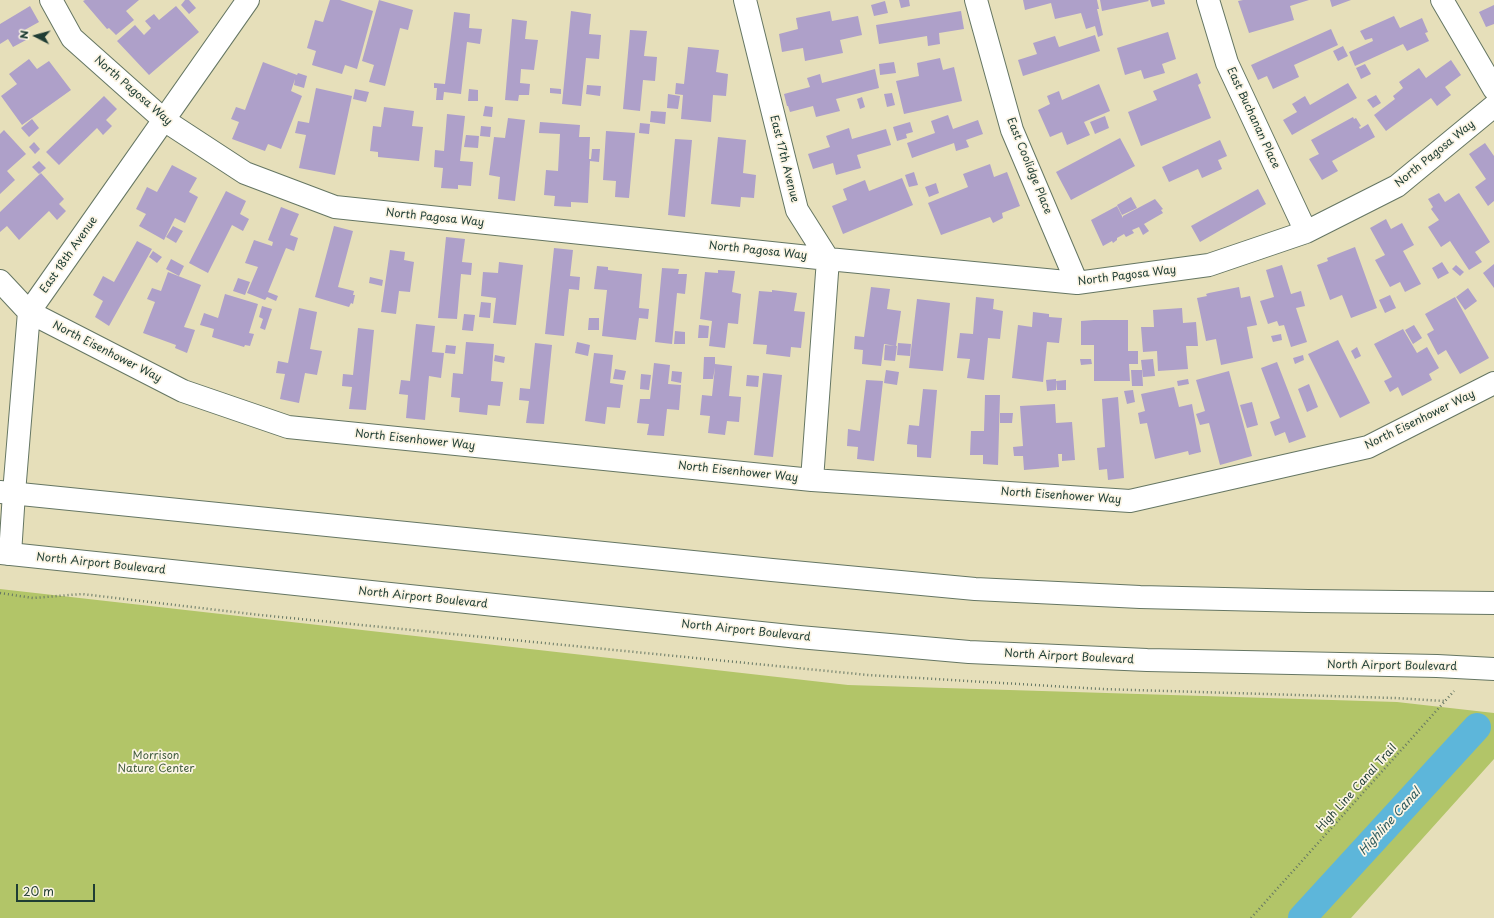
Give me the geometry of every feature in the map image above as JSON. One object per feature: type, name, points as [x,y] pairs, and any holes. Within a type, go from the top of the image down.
[{"type":"street","name":"North Pagosa Way","points":[[51,0],[72,38],[164,120],[245,173],[335,207],[828,259],[1077,283],[1209,265],[1306,232],[1397,186],[1494,106]]},
{"type":"street","name":"East 18th Avenue","points":[[15,305],[164,120],[248,0]]},
{"type":"street","name":"East 17th Avenue","points":[[745,0],[797,210],[828,259]]},
{"type":"street","name":"East Coolidge Place","points":[[976,0],[1012,130],[1077,283]]},
{"type":"street","name":"East Buchanan Place","points":[[1208,0],[1227,63],[1306,232]]},
{"type":"street","points":[[1442,0],[1494,89]]},
{"type":"street","points":[[812,480],[828,259]]},
{"type":"street","name":"North Eisenhower Way","points":[[0,281],[15,305],[183,391],[288,427],[812,480],[1130,501],[1368,447],[1494,383]]},
{"type":"street","points":[[5,553],[15,305]]},
{"type":"street","points":[[7,492],[772,570],[975,588],[1140,597],[1494,603]]},
{"type":"street","name":"North Airport Boulevard","points":[[5,553],[799,637],[969,652],[1147,660],[1484,669]]},
{"type":"path","name":"High Line Canal Trail","points":[[1251,918],[1484,669]]},
{"type":"green space","name":"Morrison Nature Center","points":[[0,589],[848,685],[1397,702],[1494,713],[1494,759],[1351,918],[0,918]]},
{"type":"building","points":[[139,0],[126,11],[134,20],[116,35],[109,28],[107,29],[83,1]]},
{"type":"building","points":[[185,0],[189,0],[196,8],[189,14],[181,5]]},
{"type":"building","points":[[330,0],[340,0],[373,11],[357,69],[345,65],[342,74],[312,65],[316,51],[307,48],[315,20],[323,22]]},
{"type":"building","points":[[379,0],[413,10],[408,30],[400,28],[385,86],[369,82],[374,65],[362,61]]},
{"type":"building","points":[[899,0],[909,0],[910,6],[901,8]]},
{"type":"building","points":[[1023,0],[1097,0],[1099,9],[1097,9],[1103,35],[1098,37],[1095,26],[1086,29],[1081,13],[1055,19],[1051,3],[1025,10]]},
{"type":"building","points":[[1100,0],[1148,0],[1149,1],[1102,11]]},
{"type":"building","points":[[1150,0],[1164,0],[1165,4],[1152,7]]},
{"type":"building","points":[[1309,0],[1290,6],[1294,20],[1249,33],[1238,1]]},
{"type":"building","points":[[1330,0],[1351,0],[1332,7]]},
{"type":"building","points":[[885,1],[888,13],[874,16],[871,5]]},
{"type":"building","points":[[1494,5],[1494,24],[1486,27],[1479,12]]},
{"type":"building","points":[[30,6],[39,22],[21,32],[26,40],[13,47],[8,39],[0,44],[0,24]]},
{"type":"building","points":[[176,6],[199,32],[149,75],[117,41],[135,25],[144,35],[151,28],[145,21],[154,14],[159,20]]},
{"type":"building","points":[[571,11],[591,14],[589,34],[601,35],[599,59],[586,58],[581,106],[562,104]]},
{"type":"building","points":[[830,11],[832,21],[858,16],[862,35],[840,40],[843,53],[805,61],[803,48],[782,52],[779,34],[798,29],[796,18]]},
{"type":"building","points":[[961,11],[964,29],[939,33],[940,44],[928,46],[927,36],[879,44],[876,25]]},
{"type":"building","points":[[454,12],[470,14],[469,28],[482,29],[480,44],[467,42],[461,94],[444,92],[443,100],[436,100],[437,88],[434,88],[434,83],[445,84]]},
{"type":"building","points":[[1394,16],[1400,28],[1422,18],[1428,32],[1425,33],[1429,41],[1407,51],[1403,44],[1355,66],[1349,52],[1373,41],[1372,38],[1365,40],[1360,31]]},
{"type":"building","points":[[512,19],[527,21],[525,39],[538,40],[534,70],[521,69],[520,83],[530,84],[529,95],[519,95],[518,101],[505,100]]},
{"type":"building","points":[[1331,29],[1338,45],[1294,65],[1299,77],[1273,89],[1267,76],[1258,80],[1251,65]]},
{"type":"building","points":[[630,30],[647,31],[644,56],[657,57],[655,81],[643,80],[640,111],[623,109]]},
{"type":"building","points":[[1168,32],[1176,59],[1162,64],[1165,73],[1144,79],[1141,70],[1125,75],[1117,48]]},
{"type":"building","points":[[1095,35],[1100,51],[1023,76],[1018,60],[1037,54],[1033,43],[1055,36],[1059,47]]},
{"type":"building","points":[[1343,46],[1348,56],[1338,61],[1333,51]]},
{"type":"building","points":[[688,47],[719,50],[716,72],[728,74],[726,96],[713,95],[711,122],[681,119],[683,95],[675,94],[676,83],[684,84]]},
{"type":"building","points":[[940,58],[943,70],[954,67],[962,101],[904,114],[896,81],[919,76],[917,63]]},
{"type":"building","points":[[29,59],[37,69],[49,61],[71,90],[22,125],[1,96],[17,84],[9,74]]},
{"type":"building","points":[[1451,60],[1461,75],[1445,87],[1451,95],[1437,106],[1431,98],[1386,131],[1374,115],[1395,99],[1393,96],[1403,88],[1399,82],[1419,68],[1426,78]]},
{"type":"building","points":[[263,62],[297,75],[298,73],[307,76],[304,88],[294,85],[295,79],[291,91],[302,96],[281,149],[268,144],[265,151],[232,139],[239,122],[231,119],[236,107],[245,110]]},
{"type":"building","points":[[894,62],[896,73],[880,75],[879,64]]},
{"type":"building","points":[[1365,64],[1371,74],[1361,79],[1356,68]]},
{"type":"building","points":[[875,69],[879,88],[836,99],[840,111],[816,117],[813,106],[790,112],[787,106],[784,94],[810,87],[807,78],[820,74],[822,83]]},
{"type":"building","points":[[1197,73],[1201,83],[1198,85],[1211,118],[1141,146],[1128,112],[1157,100],[1153,91]]},
{"type":"building","points":[[1348,83],[1357,98],[1292,135],[1283,120],[1297,112],[1292,104],[1305,96],[1310,105]]},
{"type":"building","points":[[1099,84],[1110,111],[1084,122],[1090,135],[1067,145],[1062,132],[1050,137],[1038,110],[1050,104],[1047,96],[1059,91],[1062,100]]},
{"type":"building","points":[[587,85],[601,86],[600,96],[586,94]]},
{"type":"building","points":[[316,88],[352,96],[335,175],[299,168],[306,135],[295,133],[298,121],[309,123]]},
{"type":"building","points":[[550,88],[561,89],[561,94],[550,93]]},
{"type":"building","points":[[355,89],[369,92],[366,102],[353,99]]},
{"type":"building","points":[[469,89],[478,90],[478,101],[468,101]]},
{"type":"building","points":[[892,93],[895,105],[887,107],[884,94]]},
{"type":"building","points":[[668,94],[680,96],[678,109],[667,108]]},
{"type":"building","points":[[1376,95],[1381,103],[1373,108],[1367,100]]},
{"type":"building","points":[[104,96],[117,109],[106,120],[112,126],[103,135],[97,128],[59,165],[46,152]]},
{"type":"building","points":[[862,97],[865,107],[860,109],[857,99]]},
{"type":"building","points":[[485,106],[493,107],[492,117],[483,116]]},
{"type":"building","points":[[384,107],[414,111],[412,126],[423,127],[419,161],[378,157],[378,152],[370,151],[373,126],[381,127]]},
{"type":"building","points":[[651,111],[666,112],[665,124],[650,122]]},
{"type":"building","points":[[447,114],[465,116],[460,161],[473,162],[471,186],[458,185],[458,189],[441,188],[443,168],[434,167],[435,150],[444,151]]},
{"type":"building","points":[[948,115],[953,129],[978,120],[983,134],[966,140],[969,147],[956,151],[954,143],[912,158],[907,143],[935,133],[931,121]]},
{"type":"building","points":[[1105,116],[1109,128],[1095,134],[1090,122]]},
{"type":"building","points":[[1353,117],[1354,119],[1356,118],[1361,126],[1359,127],[1360,129],[1368,124],[1375,137],[1332,161],[1338,171],[1322,180],[1309,159],[1319,154],[1311,140]]},
{"type":"building","points":[[508,118],[525,120],[515,201],[498,199],[500,177],[489,175],[494,137],[505,138]]},
{"type":"building","points":[[32,119],[39,128],[29,137],[21,128]]},
{"type":"building","points":[[540,122],[580,125],[579,137],[590,137],[589,159],[591,159],[592,149],[600,149],[599,162],[590,161],[588,203],[571,202],[571,207],[554,206],[555,196],[544,195],[546,170],[558,171],[560,134],[539,133]]},
{"type":"building","points":[[910,122],[913,132],[906,134],[907,138],[897,141],[893,127]]},
{"type":"building","points":[[640,123],[650,124],[649,134],[639,133]]},
{"type":"building","points":[[481,126],[491,127],[490,137],[480,136]]},
{"type":"building","points":[[849,128],[852,139],[886,129],[891,145],[857,155],[861,168],[836,175],[833,163],[813,169],[808,154],[830,147],[826,136]]},
{"type":"building","points":[[4,130],[26,154],[7,171],[15,180],[0,194],[0,134]]},
{"type":"building","points":[[606,131],[635,133],[629,198],[615,197],[616,181],[603,180]]},
{"type":"building","points":[[466,135],[479,136],[478,148],[464,147]]},
{"type":"building","points":[[718,137],[746,140],[743,173],[756,175],[754,198],[741,197],[740,207],[711,204]]},
{"type":"building","points":[[1120,138],[1135,166],[1071,200],[1056,172]]},
{"type":"building","points":[[675,139],[692,140],[685,217],[668,215]]},
{"type":"building","points":[[1220,140],[1227,156],[1218,160],[1222,169],[1202,178],[1198,169],[1169,182],[1162,167]]},
{"type":"building","points":[[34,142],[40,149],[35,154],[29,147]]},
{"type":"building","points":[[1485,143],[1494,156],[1494,201],[1488,206],[1475,187],[1486,179],[1469,154]]},
{"type":"building","points":[[39,161],[46,168],[39,174],[32,167]]},
{"type":"building","points":[[990,164],[994,177],[1007,172],[1020,206],[1002,213],[1003,218],[993,223],[990,217],[941,235],[928,203],[968,187],[963,174]]},
{"type":"building","points":[[172,165],[197,178],[189,192],[198,197],[185,223],[175,218],[164,240],[139,226],[146,214],[136,209],[147,187],[157,192]]},
{"type":"building","points":[[914,172],[918,185],[909,187],[905,175]]},
{"type":"building","points":[[41,173],[64,199],[59,204],[66,211],[57,220],[49,211],[19,240],[7,226],[0,232],[0,212]]},
{"type":"building","points":[[902,178],[913,205],[843,234],[832,206],[847,200],[843,189],[865,180],[869,191]]},
{"type":"building","points":[[936,183],[939,193],[929,197],[925,187]]},
{"type":"building","points":[[1258,189],[1266,204],[1200,242],[1191,226]]},
{"type":"building","points":[[226,191],[246,201],[240,214],[249,219],[243,231],[232,225],[208,273],[189,263]]},
{"type":"building","points":[[1439,193],[1445,202],[1459,193],[1490,242],[1475,252],[1482,262],[1469,270],[1450,241],[1441,247],[1428,227],[1439,220],[1431,209],[1433,207],[1428,199]]},
{"type":"building","points":[[1131,197],[1137,208],[1122,215],[1117,205]]},
{"type":"building","points":[[1155,199],[1163,209],[1161,210],[1163,213],[1144,224],[1149,231],[1143,235],[1139,227],[1132,230],[1134,233],[1126,237],[1124,234],[1117,238],[1117,240],[1113,243],[1112,241],[1103,246],[1091,220],[1117,206],[1123,218],[1123,216]]},
{"type":"building","points":[[281,207],[299,214],[290,235],[298,238],[294,251],[286,248],[268,292],[278,296],[276,301],[267,297],[265,300],[247,293],[258,267],[245,263],[254,240],[272,246],[273,242],[268,240]]},
{"type":"building","points":[[1386,219],[1391,229],[1402,223],[1414,245],[1403,251],[1421,284],[1405,292],[1400,282],[1390,287],[1375,260],[1385,255],[1370,228]]},
{"type":"building","points":[[173,226],[183,231],[176,243],[166,237]]},
{"type":"building","points":[[334,226],[353,231],[338,287],[354,291],[353,295],[355,295],[353,304],[351,303],[349,307],[315,297]]},
{"type":"building","points":[[446,237],[465,239],[462,262],[472,263],[471,275],[461,274],[457,319],[438,318]]},
{"type":"building","points":[[137,241],[152,249],[109,326],[95,317],[103,301],[93,295],[103,276],[114,282]]},
{"type":"building","points":[[1355,247],[1377,308],[1351,318],[1342,295],[1330,300],[1317,265],[1328,261],[1327,258]]},
{"type":"building","points":[[554,248],[573,250],[570,276],[580,277],[579,290],[569,289],[564,336],[545,334]]},
{"type":"building","points":[[390,250],[405,252],[404,260],[414,262],[410,292],[399,291],[396,314],[381,312]]},
{"type":"building","points":[[153,251],[162,257],[157,263],[149,257]]},
{"type":"building","points":[[171,259],[184,266],[179,276],[166,269]]},
{"type":"building","points":[[499,262],[523,265],[516,325],[493,323],[496,298],[481,296],[483,272],[498,273]]},
{"type":"building","points":[[1442,262],[1449,273],[1438,279],[1432,268]]},
{"type":"building","points":[[1494,264],[1494,288],[1483,273]]},
{"type":"building","points":[[1282,265],[1291,294],[1301,291],[1305,306],[1296,308],[1307,342],[1291,347],[1284,325],[1279,326],[1277,321],[1268,324],[1260,301],[1274,297],[1266,270]]},
{"type":"building","points":[[1456,265],[1464,272],[1460,276],[1452,269]]},
{"type":"building","points":[[597,266],[608,267],[608,270],[642,274],[639,308],[649,309],[648,319],[639,318],[636,340],[602,336],[607,290],[594,289]]},
{"type":"building","points":[[662,268],[679,269],[678,274],[687,274],[685,294],[677,293],[672,344],[655,342]]},
{"type":"building","points":[[718,270],[735,271],[732,292],[741,294],[738,324],[728,323],[725,348],[709,346],[712,321],[700,319],[705,272],[718,273]]},
{"type":"building","points":[[168,272],[201,285],[184,327],[195,330],[187,353],[175,348],[176,345],[143,333],[155,302],[147,299],[152,288],[161,291]]},
{"type":"building","points":[[370,277],[383,280],[382,286],[369,283]]},
{"type":"building","points":[[238,278],[250,282],[245,295],[233,291]]},
{"type":"building","points":[[871,287],[890,289],[887,309],[901,311],[896,346],[884,344],[881,366],[862,364],[863,350],[854,349],[855,336],[864,337]]},
{"type":"building","points":[[1239,287],[1241,298],[1250,296],[1257,325],[1247,327],[1253,358],[1221,365],[1216,339],[1206,341],[1197,298],[1207,296],[1206,294],[1209,293]]},
{"type":"building","points":[[1468,288],[1477,301],[1465,310],[1456,297]]},
{"type":"building","points":[[772,290],[797,293],[794,311],[805,312],[801,348],[791,347],[790,357],[766,354],[767,345],[753,344],[759,291],[772,292]]},
{"type":"building","points":[[225,294],[258,304],[249,333],[254,334],[250,346],[245,345],[244,347],[212,337],[214,329],[200,325],[204,313],[218,318]]},
{"type":"building","points":[[1390,295],[1396,308],[1385,313],[1379,300]]},
{"type":"building","points":[[976,297],[994,299],[993,309],[1003,311],[1000,339],[988,338],[984,380],[967,378],[970,359],[957,358],[960,333],[973,334]]},
{"type":"building","points":[[1455,297],[1489,358],[1460,374],[1446,350],[1438,355],[1427,334],[1434,330],[1425,314]]},
{"type":"building","points":[[917,299],[950,303],[943,371],[909,368]]},
{"type":"building","points":[[481,302],[491,303],[490,318],[479,317]]},
{"type":"building","points":[[262,306],[272,309],[265,330],[260,328],[263,319],[259,317]]},
{"type":"building","points":[[299,308],[317,312],[310,349],[322,351],[317,375],[305,373],[299,403],[280,399],[285,374],[276,373],[278,361],[288,363]]},
{"type":"building","points":[[1182,308],[1183,323],[1196,322],[1198,346],[1186,346],[1188,369],[1158,371],[1157,351],[1143,352],[1141,327],[1154,327],[1153,310]]},
{"type":"building","points":[[1033,312],[1049,314],[1049,317],[1062,318],[1059,343],[1047,342],[1043,382],[1012,378],[1018,325],[1032,327]]},
{"type":"building","points":[[464,314],[475,315],[473,331],[462,330]]},
{"type":"building","points":[[589,318],[599,318],[599,330],[588,330]]},
{"type":"building","points":[[1128,320],[1128,351],[1138,351],[1138,364],[1129,364],[1130,381],[1094,381],[1094,345],[1081,345],[1081,321]]},
{"type":"building","points":[[416,324],[435,326],[432,352],[444,353],[441,378],[429,376],[425,420],[406,418],[408,395],[399,394],[401,380],[410,381]]},
{"type":"building","points":[[699,325],[709,326],[708,338],[698,338]]},
{"type":"building","points":[[1414,325],[1422,338],[1413,344],[1405,330]]},
{"type":"building","points":[[358,328],[374,330],[366,410],[349,409],[352,387],[342,386],[343,374],[353,375]]},
{"type":"building","points":[[1403,329],[1417,353],[1427,347],[1439,368],[1429,374],[1432,380],[1402,396],[1398,387],[1390,392],[1384,381],[1392,377],[1374,344]]},
{"type":"building","points":[[675,331],[685,332],[685,344],[674,344]]},
{"type":"building","points":[[1281,334],[1282,340],[1273,342],[1271,336]]},
{"type":"building","points":[[1338,340],[1370,403],[1340,418],[1308,354]]},
{"type":"building","points":[[466,342],[494,344],[491,381],[503,382],[500,406],[488,405],[487,415],[459,412],[460,398],[451,397],[453,373],[463,374]]},
{"type":"building","points":[[577,342],[590,345],[588,356],[575,353]]},
{"type":"building","points":[[535,343],[552,345],[544,424],[526,423],[529,401],[519,400],[520,388],[530,389]]},
{"type":"building","points":[[898,343],[911,344],[910,356],[897,355]]},
{"type":"building","points":[[446,345],[456,346],[455,354],[445,353]]},
{"type":"building","points":[[885,345],[897,346],[895,361],[884,360]]},
{"type":"building","points":[[1357,347],[1361,356],[1355,359],[1351,351]]},
{"type":"building","points":[[594,353],[613,355],[610,383],[623,385],[620,408],[607,407],[605,424],[585,421]]},
{"type":"building","points":[[495,355],[505,357],[504,363],[494,361]]},
{"type":"building","points":[[1303,355],[1304,360],[1295,364],[1293,358]]},
{"type":"building","points":[[704,357],[715,357],[715,364],[732,366],[729,396],[741,397],[739,422],[727,421],[725,435],[708,433],[710,416],[700,415],[702,395],[712,396],[715,367],[713,379],[703,379]]},
{"type":"building","points":[[1080,359],[1091,359],[1092,364],[1081,365]]},
{"type":"building","points":[[1153,359],[1155,376],[1143,377],[1141,360]]},
{"type":"building","points":[[1277,362],[1306,437],[1289,443],[1285,432],[1275,436],[1270,422],[1280,418],[1261,368]]},
{"type":"building","points":[[654,363],[670,365],[668,384],[681,385],[679,410],[667,409],[664,436],[647,435],[649,424],[637,423],[640,399],[650,399]]},
{"type":"building","points":[[615,369],[626,371],[624,380],[613,379]]},
{"type":"building","points":[[886,370],[899,372],[897,385],[884,383]]},
{"type":"building","points":[[1131,370],[1142,370],[1143,386],[1132,386]]},
{"type":"building","points":[[672,371],[682,372],[681,383],[671,381]]},
{"type":"building","points":[[1229,371],[1252,456],[1220,465],[1209,423],[1200,425],[1196,414],[1205,411],[1196,380]]},
{"type":"building","points":[[763,373],[782,375],[773,457],[754,455]]},
{"type":"building","points":[[641,374],[651,375],[649,390],[640,389]]},
{"type":"building","points":[[747,375],[759,376],[758,387],[746,386]]},
{"type":"building","points":[[1056,379],[1056,390],[1047,391],[1046,380]]},
{"type":"building","points":[[1188,379],[1189,384],[1178,386],[1177,381]]},
{"type":"building","points":[[866,380],[883,381],[874,461],[857,459],[858,447],[847,446],[848,429],[860,431]]},
{"type":"building","points":[[1066,380],[1066,390],[1057,390],[1056,381]]},
{"type":"building","points":[[1309,384],[1318,407],[1307,412],[1298,389]]},
{"type":"building","points":[[1174,387],[1179,407],[1192,404],[1201,452],[1189,455],[1188,451],[1155,459],[1147,423],[1140,424],[1138,413],[1145,411],[1141,394]]},
{"type":"building","points":[[923,389],[937,390],[931,458],[917,457],[917,445],[907,444],[909,425],[919,426]]},
{"type":"building","points":[[1133,390],[1135,402],[1127,404],[1124,391]]},
{"type":"building","points":[[985,395],[1000,395],[998,465],[983,464],[983,455],[970,455],[971,431],[984,431]]},
{"type":"building","points":[[1118,397],[1124,478],[1108,480],[1107,469],[1099,470],[1097,448],[1105,447],[1102,399]]},
{"type":"building","points":[[1252,402],[1258,425],[1247,428],[1240,405]]},
{"type":"building","points":[[1055,404],[1056,423],[1072,422],[1075,460],[1062,461],[1062,454],[1058,454],[1059,467],[1024,470],[1023,456],[1014,456],[1013,447],[1023,446],[1020,406]]},
{"type":"building","points":[[1000,413],[1013,413],[1012,423],[1000,423]]},
{"type":"waterway","name":"Highline Canal","points":[[1302,918],[1477,727]]}]
